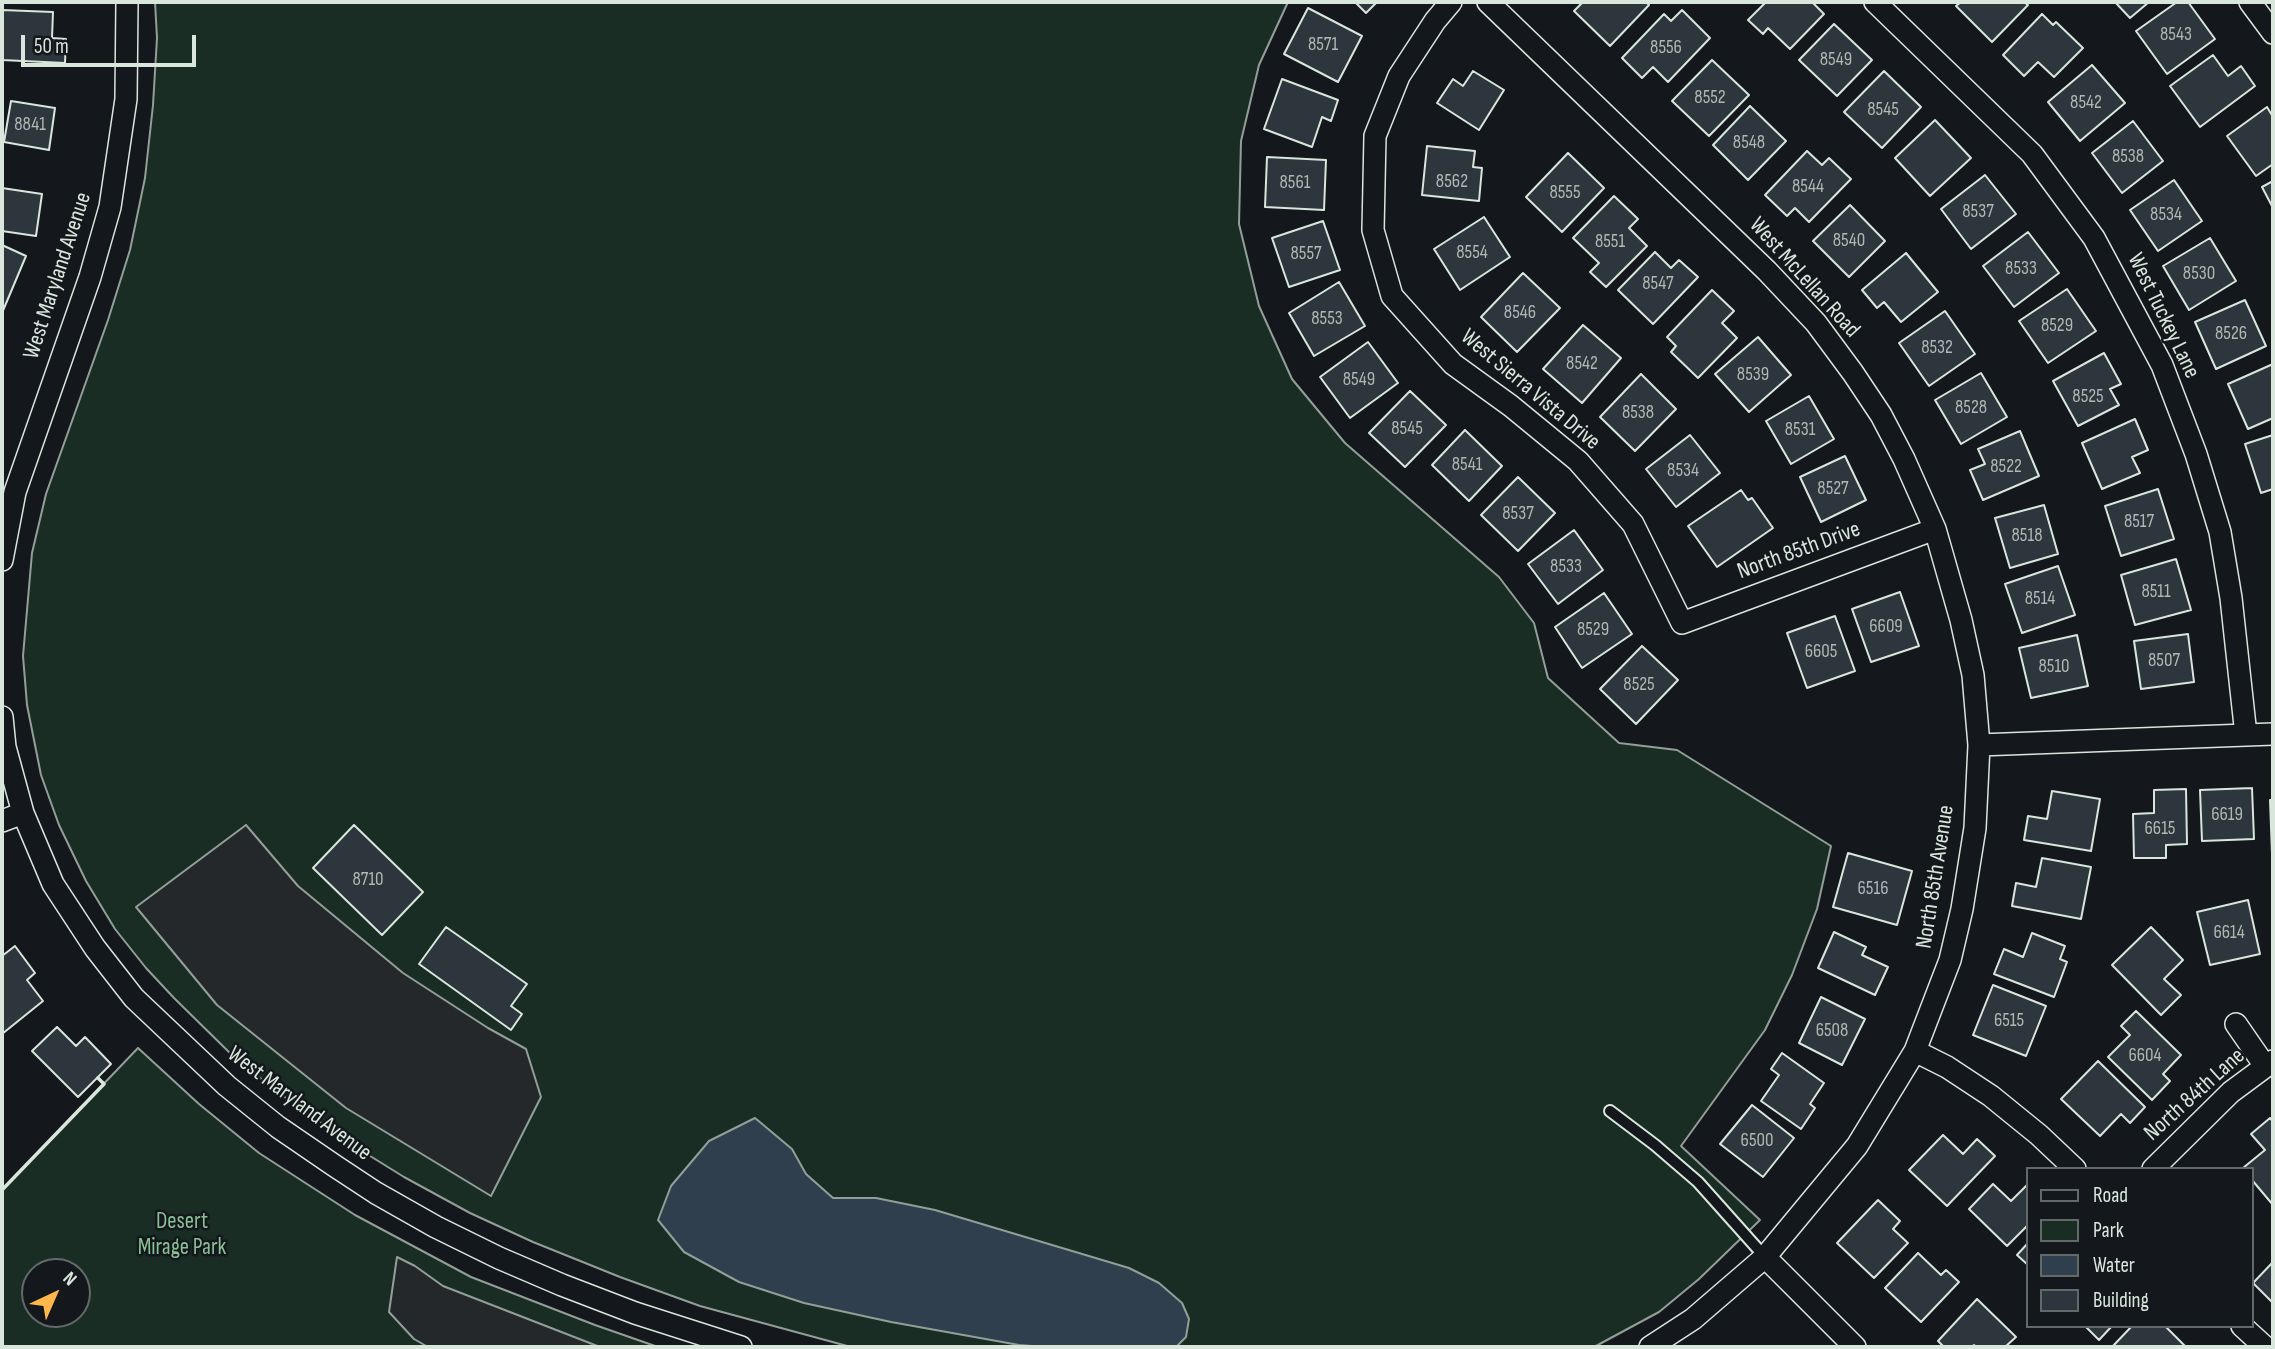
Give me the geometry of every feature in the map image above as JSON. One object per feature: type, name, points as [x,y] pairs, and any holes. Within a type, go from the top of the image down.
[{"type":"street","name":"West Maryland Avenue","points":[[2,560],[15,492],[90,276],[110,207],[126,99],[127,2]]},
{"type":"street","name":"West Sierra Vista Drive","points":[[1451,2],[1435,21],[1399,76],[1375,136],[1373,230],[1392,296],[1453,364],[1511,406],[1578,461],[1633,524],[1682,623]]},
{"type":"street","name":"West McLellan Road","points":[[1488,2],[1767,271],[1816,323],[1881,415],[1935,529],[1961,620],[1973,676],[1979,745]]},
{"type":"street","name":"West Tuckey Lane","points":[[1875,2],[2032,153],[2094,238],[2162,365],[2196,454],[2220,532],[2231,598],[2246,735]]},
{"type":"street","points":[[2250,2],[2273,33]]},
{"type":"street","name":"North 85th Drive","points":[[1682,623],[1935,529]]},
{"type":"street","name":"West Maryland Avenue","points":[[2,717],[5,747],[23,813],[53,884],[95,948],[134,998],[227,1086],[278,1127],[376,1193],[436,1227],[499,1258],[635,1313],[741,1347]]},
{"type":"street","points":[[1979,745],[2273,734]]},
{"type":"street","name":"North 85th Avenue","points":[[1765,1257],[1857,1146],[1915,1051],[1950,960],[1962,909],[1975,828],[1979,745]]},
{"type":"street","points":[[2,821],[23,813]]},
{"type":"street","points":[[2236,1024],[2269,1063]]},
{"type":"street","points":[[1915,1051],[1947,1067],[1991,1096],[2073,1167]]},
{"type":"street","name":"North 84th Lane","points":[[2155,1167],[2231,1092],[2269,1063]]},
{"type":"street","points":[[1650,1347],[1693,1319],[1765,1257],[1855,1347]]},
{"type":"street","points":[[2244,1328],[2265,1347]]},
{"type":"lane","points":[[1610,1111],[1698,1182],[1765,1257]]},
{"type":"green space","points":[[155,2],[1288,2],[1259,65],[1241,141],[1239,224],[1259,306],[1292,379],[1345,443],[1499,577],[1534,623],[1548,678],[1619,743],[1677,750],[1831,846],[1817,909],[1792,975],[1765,1030],[1681,1146],[1760,1220],[1699,1279],[1659,1312],[1594,1347],[851,1347],[700,1306],[533,1242],[470,1213],[404,1177],[354,1146],[279,1093],[234,1057],[174,998],[115,929],[86,881],[59,825],[41,775],[27,705],[23,656],[32,553],[46,494],[130,250],[145,178],[153,105],[157,38]]},
{"type":"green space","name":"Desert Mirage Park","points":[[138,1048],[199,1104],[259,1153],[355,1215],[471,1277],[658,1347],[2,1347],[2,1190]]},
{"type":"shaded area","points":[[246,825],[298,886],[403,973],[488,1028],[526,1049],[541,1097],[491,1196],[346,1108],[217,1005],[136,907]]},
{"type":"shaded area","points":[[397,1257],[443,1286],[600,1347],[428,1347],[414,1339],[389,1312]]},
{"type":"water","points":[[755,1118],[792,1149],[806,1174],[833,1198],[876,1198],[935,1210],[1129,1268],[1159,1283],[1182,1303],[1189,1319],[1186,1337],[1176,1347],[1019,1345],[804,1303],[739,1282],[684,1252],[658,1220],[671,1186],[709,1141]]},
{"type":"building","points":[[1355,2],[1377,2],[1366,13]]},
{"type":"building","points":[[1583,2],[1646,2],[1649,5],[1610,46],[1574,11]]},
{"type":"building","points":[[1766,2],[1812,2],[1824,14],[1790,49],[1768,28],[1763,34],[1748,20]]},
{"type":"building","points":[[1961,2],[2024,2],[2028,5],[1992,42],[1956,6]]},
{"type":"building","points":[[2115,2],[2149,2],[2130,18]]},
{"type":"building","points":[[2177,2],[2188,2],[2215,39],[2167,74],[2136,31]]},
{"type":"building","points":[[1308,8],[1362,36],[1338,82],[1284,54]]},
{"type":"building","points":[[2,10],[53,12],[52,38],[66,39],[65,63],[2,60]]},
{"type":"building","points":[[1682,10],[1710,38],[1668,82],[1653,67],[1642,78],[1622,58],[1664,14],[1671,21]]},
{"type":"building","points":[[2042,14],[2053,25],[2056,22],[2083,48],[2054,77],[2038,62],[2024,76],[2003,55]]},
{"type":"building","points":[[1834,24],[1872,60],[1837,96],[1799,60]]},
{"type":"building","points":[[2213,55],[2228,76],[2241,66],[2255,86],[2200,127],[2170,86]]},
{"type":"building","points":[[1712,60],[1749,95],[1709,136],[1672,101]]},
{"type":"building","points":[[2092,65],[2125,103],[2080,141],[2048,102]]},
{"type":"building","points":[[1473,71],[1504,90],[1479,130],[1437,103],[1453,79],[1463,86]]},
{"type":"building","points":[[1884,71],[1921,107],[1882,148],[1844,112]]},
{"type":"building","points":[[1282,79],[1338,100],[1331,121],[1322,117],[1312,147],[1264,129]]},
{"type":"building","points":[[11,101],[55,108],[49,150],[4,142]]},
{"type":"building","points":[[1750,106],[1786,141],[1748,180],[1713,145]]},
{"type":"building","points":[[2267,107],[2273,117],[2273,164],[2256,176],[2227,136]]},
{"type":"building","points":[[1935,120],[1971,158],[1930,196],[1895,158]]},
{"type":"building","points":[[2133,121],[2163,161],[2122,193],[2092,153]]},
{"type":"building","points":[[1427,146],[1475,151],[1473,167],[1482,168],[1479,201],[1422,195]]},
{"type":"building","points":[[1807,151],[1822,165],[1829,158],[1851,179],[1809,222],[1795,208],[1787,216],[1765,195]]},
{"type":"building","points":[[1568,153],[1604,188],[1562,232],[1526,197]]},
{"type":"building","points":[[1267,157],[1326,160],[1324,210],[1265,207]]},
{"type":"building","points":[[1985,175],[2016,214],[1971,249],[1941,209]]},
{"type":"building","points":[[2174,180],[2202,221],[2158,251],[2130,210]]},
{"type":"building","points":[[2273,181],[2273,208],[2262,187]]},
{"type":"building","points":[[2,188],[42,194],[36,236],[2,231]]},
{"type":"building","points":[[1614,196],[1638,219],[1629,228],[1647,246],[1606,287],[1590,272],[1599,263],[1573,238]]},
{"type":"building","points":[[1850,205],[1885,241],[1849,277],[1813,241]]},
{"type":"building","points":[[1484,217],[1510,257],[1460,290],[1434,249]]},
{"type":"building","points":[[1323,221],[1340,270],[1289,287],[1272,238]]},
{"type":"building","points":[[2028,232],[2059,273],[2014,307],[1983,266]]},
{"type":"building","points":[[2210,238],[2236,281],[2189,310],[2163,266]]},
{"type":"building","points":[[2,245],[26,256],[2,313]]},
{"type":"building","points":[[1655,252],[1671,268],[1679,260],[1698,277],[1653,324],[1618,290]]},
{"type":"building","points":[[1906,253],[1938,292],[1901,322],[1884,302],[1877,308],[1862,290]]},
{"type":"building","points":[[1523,273],[1560,308],[1517,352],[1481,317]]},
{"type":"building","points":[[1339,282],[1365,326],[1314,356],[1289,313]]},
{"type":"building","points":[[2067,289],[2096,331],[2048,363],[2019,321]]},
{"type":"building","points":[[1712,290],[1734,311],[1722,323],[1737,338],[1698,378],[1671,352],[1676,346],[1667,337]]},
{"type":"building","points":[[2245,300],[2266,346],[2216,369],[2195,322]]},
{"type":"building","points":[[1945,311],[1975,354],[1929,386],[1899,343]]},
{"type":"building","points":[[1583,325],[1621,358],[1582,403],[1543,369]]},
{"type":"building","points":[[1758,337],[1791,375],[1749,412],[1715,374]]},
{"type":"building","points":[[1368,342],[1398,383],[1350,418],[1320,377]]},
{"type":"building","points":[[2104,353],[2121,384],[2110,389],[2119,405],[2078,426],[2053,381]]},
{"type":"building","points":[[2273,364],[2273,418],[2248,429],[2228,384]]},
{"type":"building","points":[[1981,373],[2007,417],[1961,444],[1935,400]]},
{"type":"building","points":[[1641,374],[1676,409],[1635,451],[1600,417]]},
{"type":"building","points":[[1410,391],[1446,425],[1405,467],[1369,433]]},
{"type":"building","points":[[1809,396],[1834,439],[1791,464],[1766,421]]},
{"type":"building","points":[[2135,419],[2148,450],[2132,457],[2140,473],[2102,489],[2082,443]]},
{"type":"building","points":[[1465,430],[1502,466],[1469,501],[1432,465]]},
{"type":"building","points":[[2020,431],[2039,476],[1983,500],[1970,470],[1985,464],[1978,449]]},
{"type":"building","points":[[1690,435],[1720,473],[1676,507],[1646,469]]},
{"type":"building","points":[[2273,435],[2273,489],[2261,493],[2245,444]]},
{"type":"building","points":[[1845,456],[1866,500],[1821,522],[1800,477]]},
{"type":"building","points":[[1518,477],[1555,513],[1518,551],[1481,515]]},
{"type":"building","points":[[2158,489],[2174,539],[2121,556],[2105,506]]},
{"type":"building","points":[[1741,490],[1748,500],[1752,498],[1773,528],[1717,567],[1688,526]]},
{"type":"building","points":[[2044,505],[2058,554],[2010,568],[1995,518]]},
{"type":"building","points":[[1574,530],[1603,570],[1558,604],[1528,564]]},
{"type":"building","points":[[2176,559],[2191,610],[2135,625],[2121,575]]},
{"type":"building","points":[[2058,566],[2075,615],[2022,633],[2005,584]]},
{"type":"building","points":[[1900,592],[1919,646],[1871,662],[1852,609]]},
{"type":"building","points":[[1604,593],[1632,634],[1582,668],[1555,627]]},
{"type":"building","points":[[1835,616],[1855,671],[1807,688],[1787,633]]},
{"type":"building","points":[[2188,634],[2194,682],[2141,689],[2134,641]]},
{"type":"building","points":[[2077,635],[2088,686],[2031,698],[2019,648]]},
{"type":"building","points":[[1642,646],[1678,680],[1636,724],[1600,689]]},
{"type":"building","points":[[2252,788],[2254,839],[2202,841],[2200,790]]},
{"type":"building","points":[[2186,789],[2187,844],[2166,845],[2166,858],[2134,858],[2133,814],[2154,813],[2154,790]]},
{"type":"building","points":[[2052,791],[2100,799],[2091,851],[2024,840],[2028,816],[2047,819]]},
{"type":"building","points":[[2270,800],[2273,800],[2273,854],[2272,854]]},
{"type":"building","points":[[354,825],[423,892],[382,935],[313,868]]},
{"type":"building","points":[[1848,853],[1912,871],[1897,925],[1833,907]]},
{"type":"building","points":[[2042,858],[2091,867],[2081,919],[2012,906],[2016,883],[2036,887]]},
{"type":"building","points":[[2248,900],[2260,954],[2210,965],[2197,912]]},
{"type":"building","points":[[446,927],[527,984],[511,1006],[522,1014],[511,1030],[419,964]]},
{"type":"building","points":[[2151,927],[2183,960],[2164,979],[2181,995],[2161,1015],[2112,965]]},
{"type":"building","points":[[1834,932],[1866,947],[1862,955],[1888,967],[1875,995],[1818,968]]},
{"type":"building","points":[[2032,933],[2065,946],[2060,959],[2067,962],[2054,997],[1994,974],[2004,949],[2023,957]]},
{"type":"building","points":[[15,946],[35,973],[27,980],[43,1001],[2,1034],[2,956]]},
{"type":"building","points":[[1993,985],[2046,1006],[2026,1056],[1973,1035]]},
{"type":"building","points":[[1821,997],[1865,1019],[1842,1065],[1799,1043]]},
{"type":"building","points":[[2136,1011],[2181,1055],[2163,1074],[2170,1081],[2152,1100],[2108,1057],[2130,1035],[2121,1026]]},
{"type":"building","points":[[57,1027],[76,1046],[85,1037],[111,1064],[78,1097],[32,1051]]},
{"type":"building","points":[[1782,1053],[1824,1083],[1810,1104],[1815,1108],[1801,1129],[1761,1101],[1779,1075],[1771,1069]]},
{"type":"building","points":[[2098,1061],[2145,1107],[2130,1123],[2121,1114],[2100,1136],[2061,1099]]},
{"type":"building","points":[[1752,1105],[1794,1138],[1763,1177],[1720,1144]]},
{"type":"building","points":[[2270,1118],[2273,1122],[2273,1205],[2254,1182],[2254,1167],[2244,1167],[2265,1150],[2251,1134]]},
{"type":"building","points":[[1943,1135],[1963,1154],[1977,1139],[1995,1156],[1947,1206],[1909,1170]]},
{"type":"building","points":[[1993,1184],[2011,1201],[2026,1186],[2026,1227],[2007,1246],[1969,1209]]},
{"type":"building","points":[[1878,1200],[1900,1221],[1893,1229],[1908,1243],[1874,1278],[1837,1243]]},
{"type":"building","points":[[2026,1245],[2026,1263],[2017,1255]]},
{"type":"building","points":[[1918,1253],[1941,1275],[1946,1270],[1959,1282],[1921,1322],[1885,1288]]},
{"type":"building","points":[[2273,1262],[2273,1303],[2254,1284]]},
{"type":"building","points":[[1977,1299],[2016,1337],[2005,1347],[1944,1347],[1938,1341]]},
{"type":"building","points":[[2087,1328],[2110,1328],[2099,1340]]},
{"type":"building","points":[[2130,1328],[2167,1328],[2185,1346],[2112,1347]]},
{"type":"wall","points":[[2,1190],[104,1084],[98,1078]]}]
